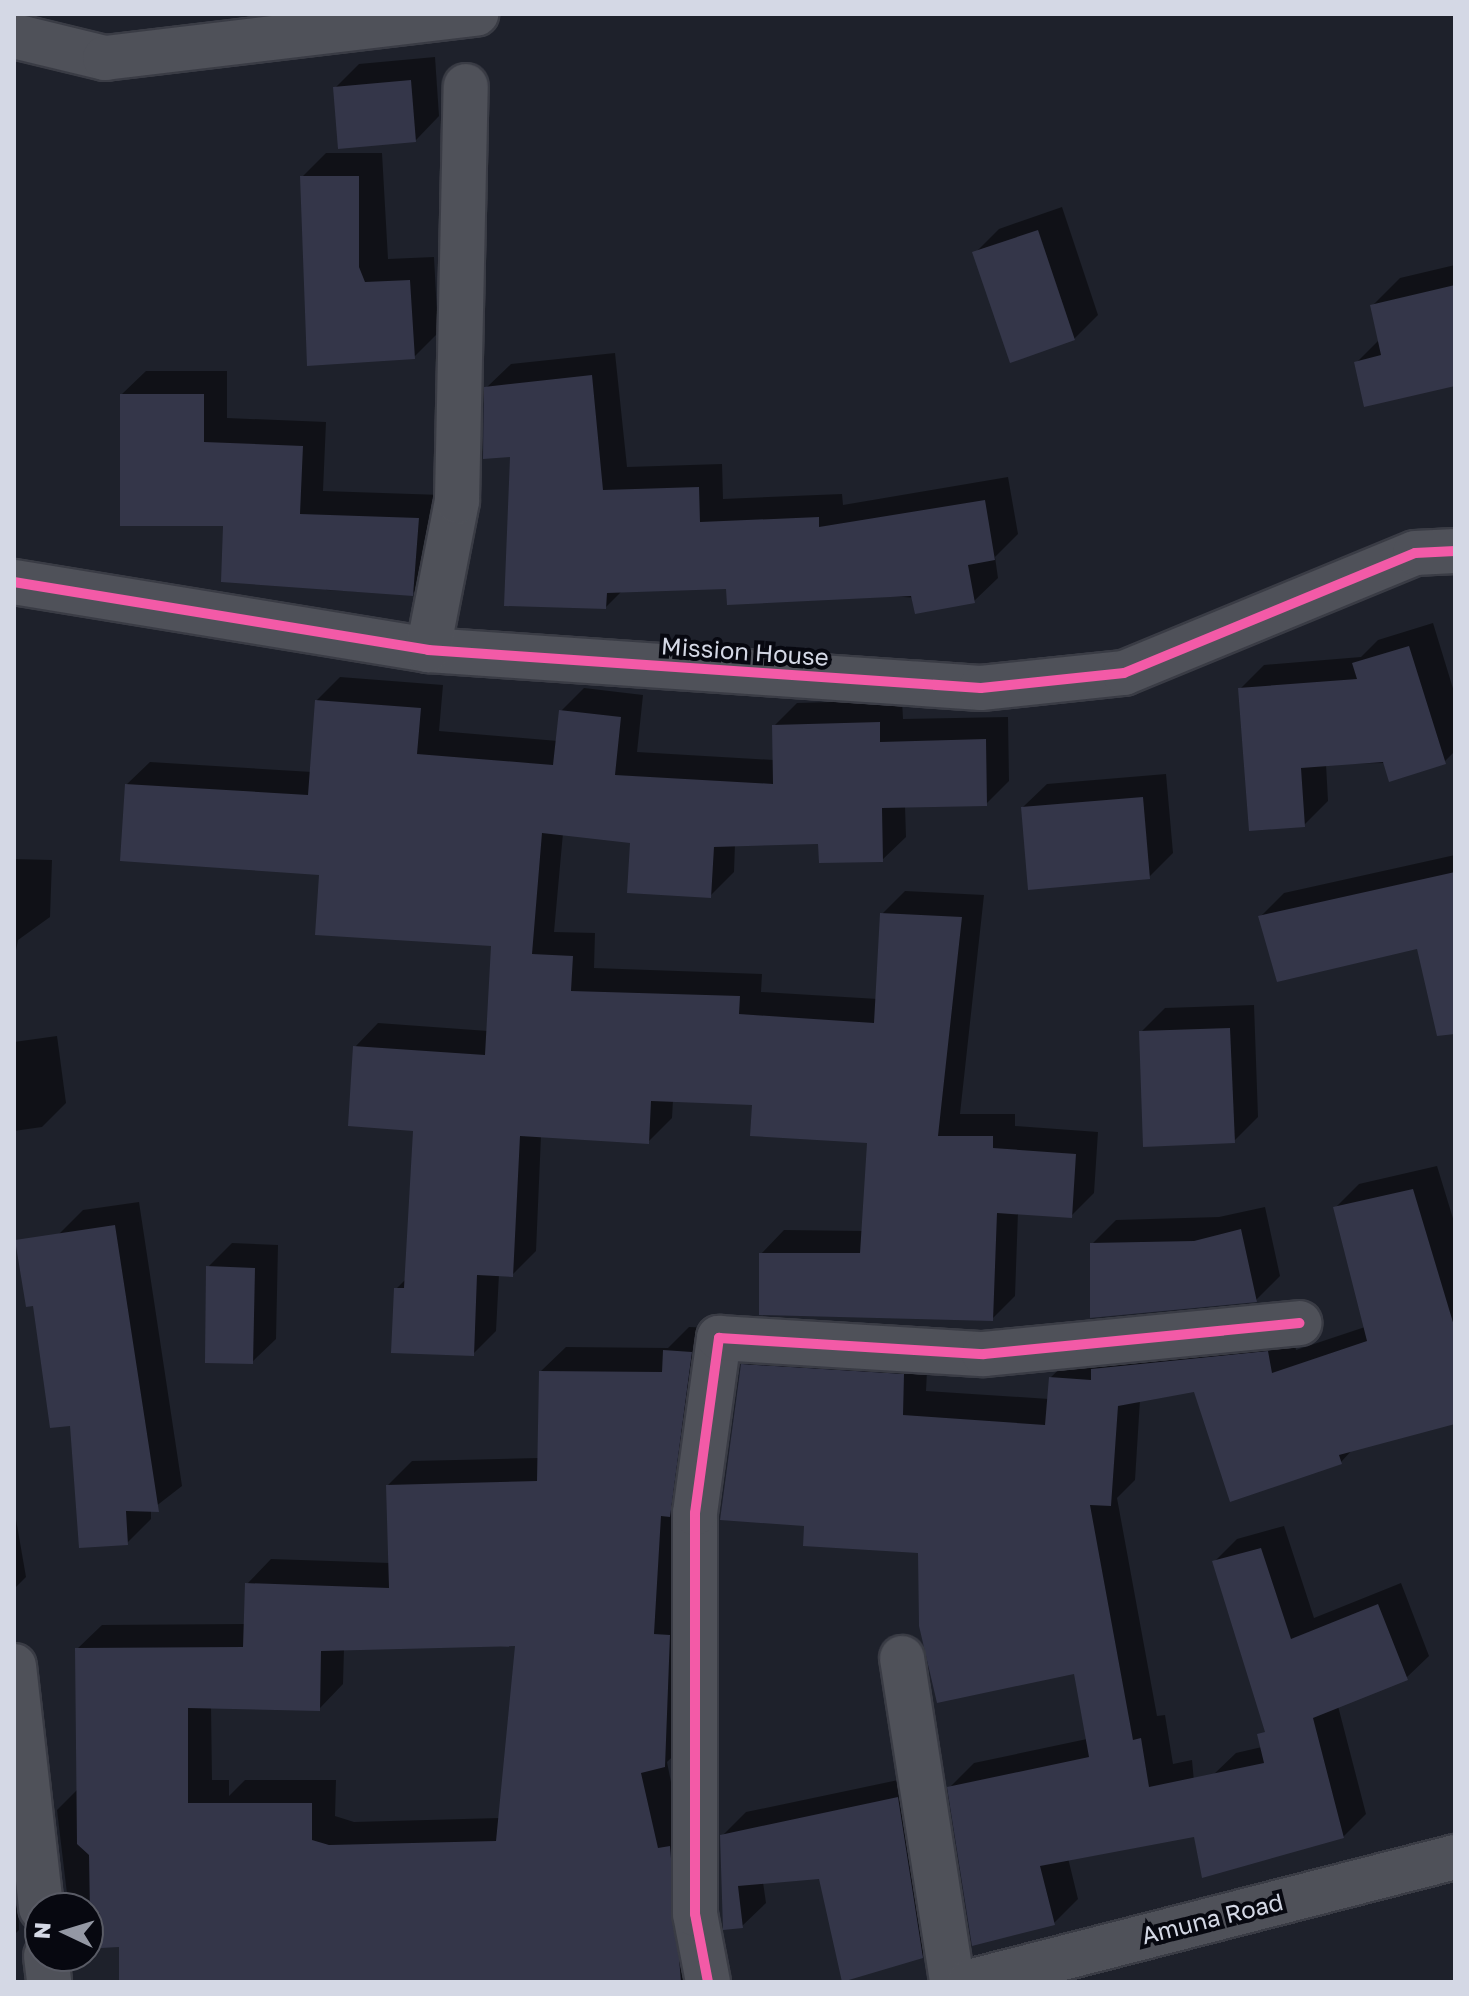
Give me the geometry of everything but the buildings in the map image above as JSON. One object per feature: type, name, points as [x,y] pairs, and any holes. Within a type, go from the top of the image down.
[{"type":"street","points":[[14,36],[105,58],[476,14]]},
{"type":"street","points":[[428,650],[457,501],[466,86]]},
{"type":"street","name":"Mission House","points":[[14,582],[428,650],[981,688],[1124,673],[1415,553],[1455,551]]},
{"type":"street","points":[[708,1982],[695,1914],[695,1513],[719,1338],[984,1354],[1299,1323]]},
{"type":"street","points":[[902,1658],[952,1982]]},
{"type":"street","points":[[14,1666],[39,1892]]},
{"type":"street","name":"Amuna Road","points":[[969,1982],[1016,1975],[1455,1857]]},
{"type":"cycle path","points":[[14,582],[428,650],[981,688],[1124,673],[1415,553],[1455,551]]},
{"type":"cycle path","points":[[708,1982],[695,1914],[695,1513],[719,1338],[984,1354],[1299,1323]]}]
